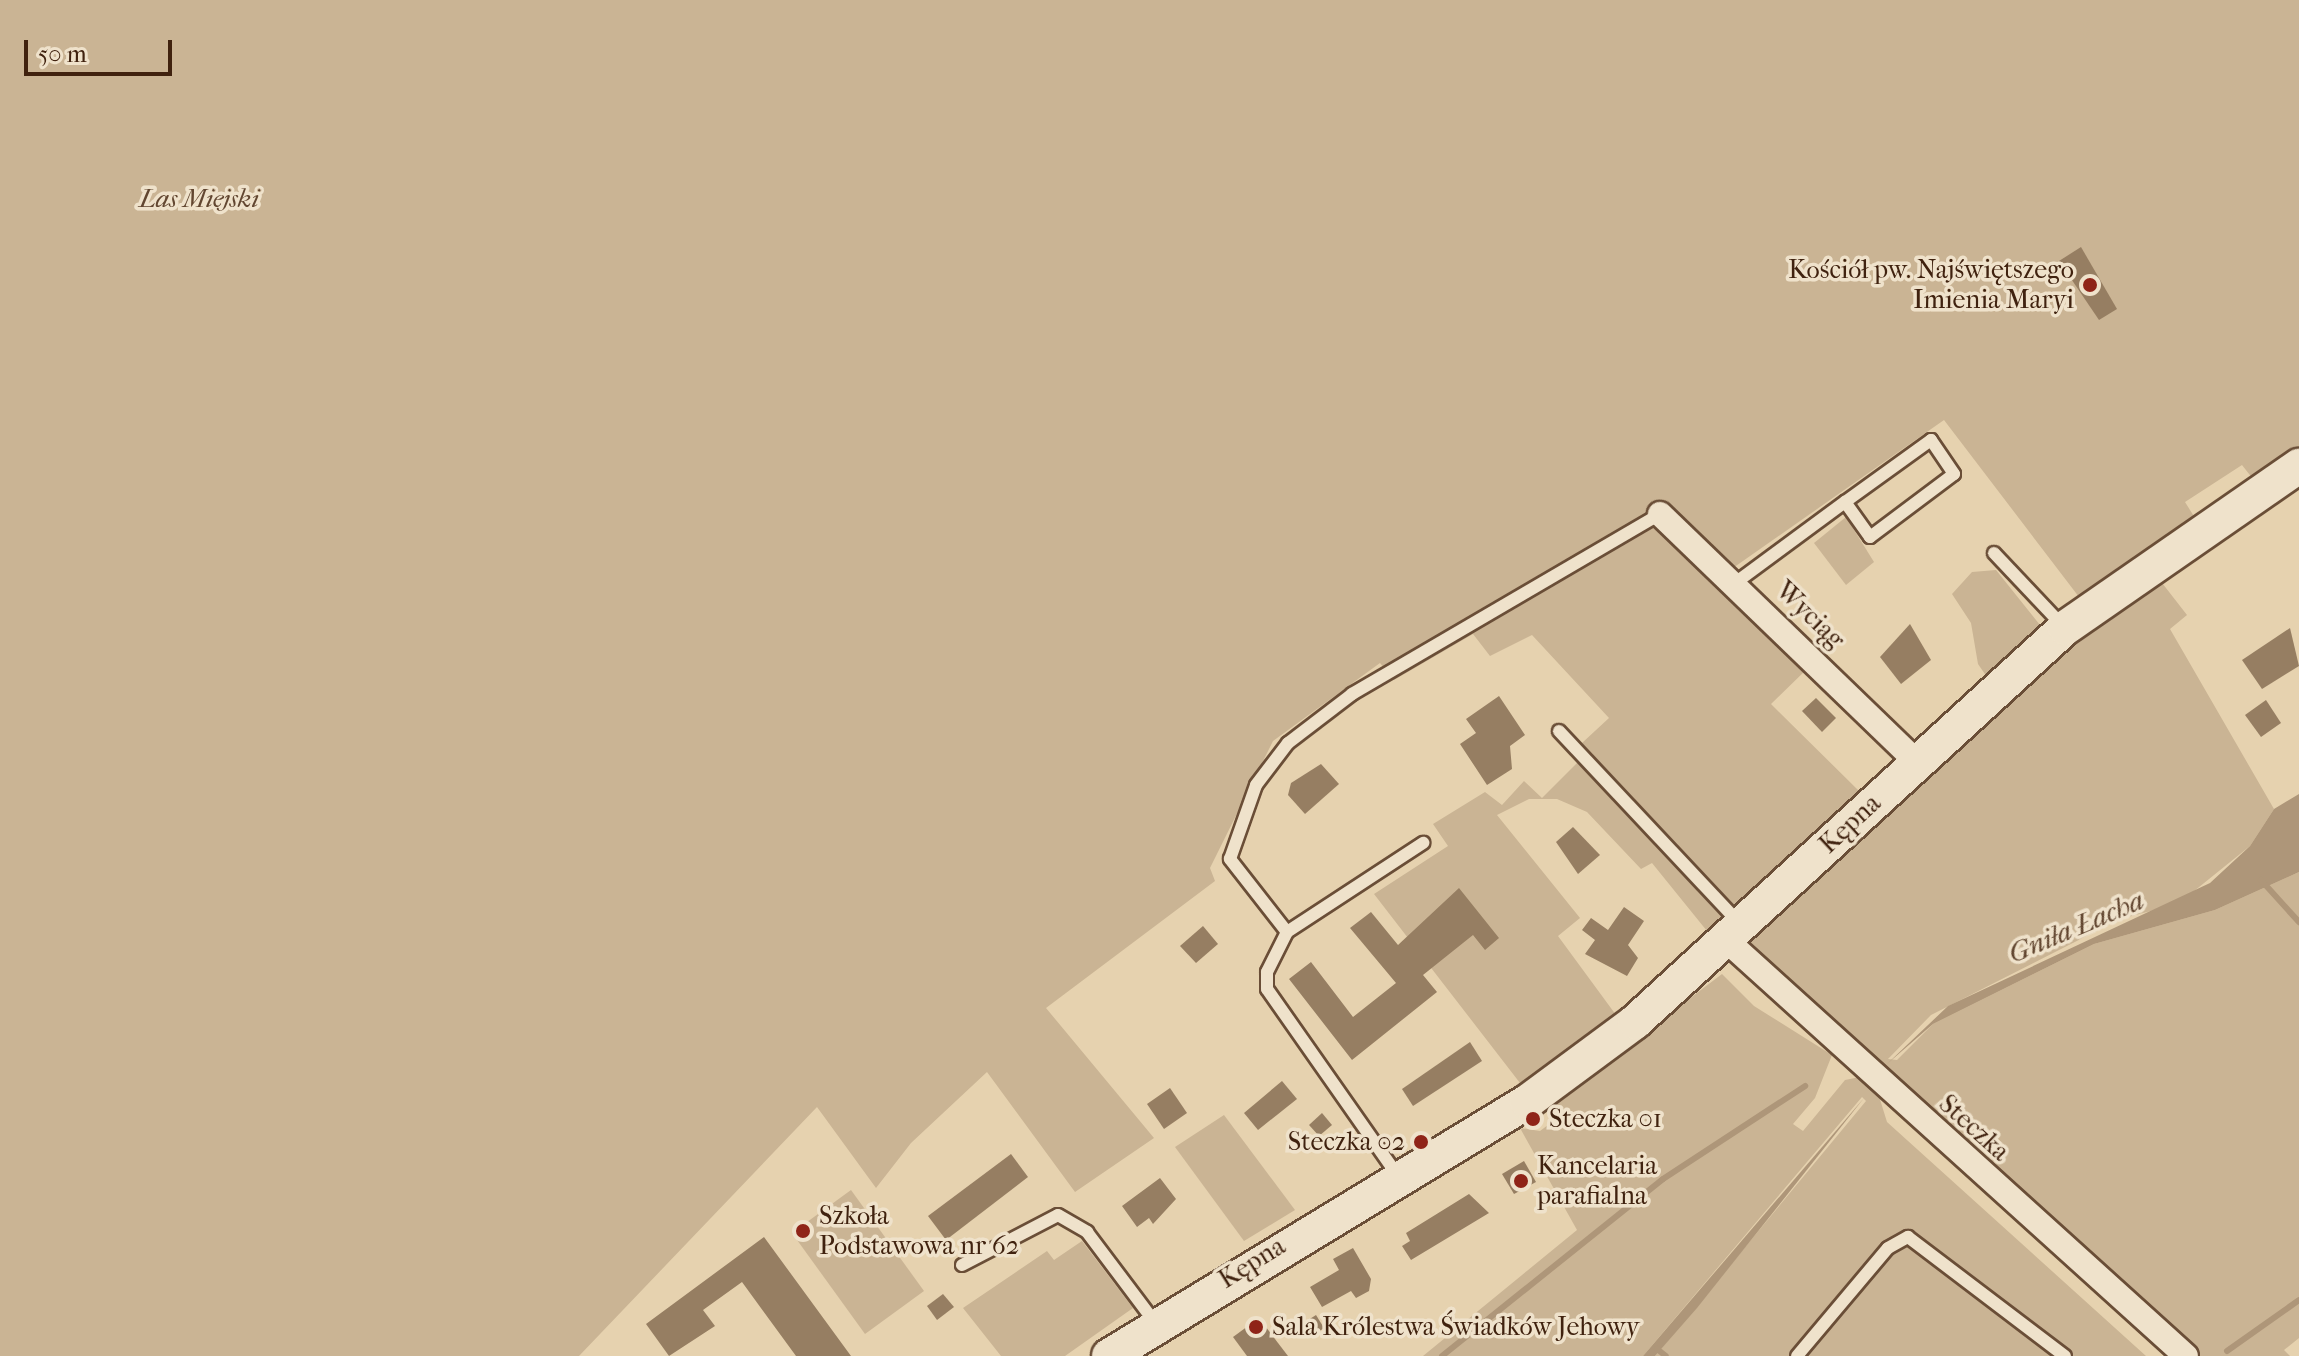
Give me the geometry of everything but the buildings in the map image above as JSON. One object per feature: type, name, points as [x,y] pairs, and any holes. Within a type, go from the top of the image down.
[{"type":"street","name":"Kępna","points":[[1109,1356],[1398,1176],[1527,1102],[1635,1022],[1916,761],[2065,628],[2299,466]]},
{"type":"street","name":"Wyciąg","points":[[1660,514],[1735,583],[1916,761]]},
{"type":"street","name":"Steczka","points":[[1734,932],[2186,1356]]},
{"type":"lane","points":[[1735,583],[1845,502],[1931,440],[1954,474],[1870,537],[1845,502]]},
{"type":"lane","points":[[1287,932],[1230,859],[1256,785],[1288,743],[1352,694],[1660,514]]},
{"type":"lane","points":[[1994,553],[2065,628]]},
{"type":"lane","points":[[1559,731],[1734,932]]},
{"type":"lane","points":[[1398,1176],[1267,989],[1274,950],[1287,932],[1423,843]]},
{"type":"lane","points":[[962,1265],[1058,1215],[1087,1232],[1156,1324]]},
{"type":"lane","points":[[1805,1353],[1888,1248],[1908,1237],[2065,1356]]},
{"type":"green space","name":"Las Miejski","points":[[0,0],[2299,0],[2299,449],[2253,479],[2242,465],[2185,502],[2195,518],[2079,597],[1944,420],[1713,582],[1809,667],[1771,704],[1859,791],[1707,931],[1652,863],[1641,869],[1587,812],[1557,799],[1529,799],[1497,815],[1580,918],[1558,936],[1616,1015],[1520,1083],[1374,894],[1448,846],[1433,824],[1485,792],[1502,805],[1524,781],[1542,798],[1589,751],[1582,743],[1609,718],[1532,635],[1490,656],[1473,634],[1394,680],[1380,663],[1273,741],[1210,868],[1215,881],[1046,1008],[1154,1138],[1075,1192],[987,1072],[911,1143],[876,1188],[817,1107],[579,1356],[0,1356]]},
{"type":"green space","points":[[1846,517],[1874,562],[1846,585],[1814,543]]},
{"type":"green space","points":[[1996,570],[2044,630],[1989,680],[1978,664],[1971,623],[1952,594],[1972,572]]},
{"type":"green space","points":[[2159,579],[2187,615],[2170,629],[2274,809],[2250,846],[2178,904],[2120,919],[1931,1015],[1888,1059],[1897,1060],[1933,1024],[2094,944],[2215,910],[2299,872],[2299,1338],[2284,1350],[2290,1356],[2195,1356],[1750,942],[2034,677]]},
{"type":"green space","points":[[1722,974],[1754,1006],[1832,1055],[1815,1098],[1793,1124],[1803,1131],[1845,1080],[1860,1077],[1878,1093],[1887,1122],[2146,1356],[1655,1356],[1866,1101],[1862,1097],[1643,1356],[1423,1356],[1577,1230],[1520,1128],[1540,1131],[1556,1119],[1557,1099]]},
{"type":"green space","points":[[1224,1115],[1295,1210],[1244,1241],[1175,1147]]},
{"type":"green space","points":[[851,1190],[924,1291],[865,1334],[792,1233]]},
{"type":"green space","points":[[1082,1241],[1133,1308],[1065,1356],[1001,1356],[963,1308],[1047,1251],[1054,1260]]},
{"type":"shaded area","name":"Gniła Łacha","points":[[2299,794],[2299,872],[2215,910],[2094,944],[1933,1024],[1887,1064],[1948,1006],[2210,883],[2250,846],[2274,809]]},
{"type":"shaded area","points":[[1864,1098],[1697,1308],[1655,1356],[1643,1356]]},
{"type":"waterway","points":[[2261,880],[2299,922]]},
{"type":"waterway","points":[[1442,1356],[1663,1179],[1805,1086]]},
{"type":"waterway","points":[[2227,1351],[2299,1300]]},
{"type":"waterway","points":[[1657,1349],[1666,1356]]},
{"type":"place","name":"Kościół pw. Najświętszego Imienia Maryi","points":[[2090,285]]},
{"type":"place","name":"Steczka 01","points":[[1533,1119]]},
{"type":"place","name":"Steczka 02","points":[[1421,1142]]},
{"type":"place","name":"Kancelaria parafialna","points":[[1521,1181]]},
{"type":"place","name":"Szkoła Podstawowa nr 62","points":[[803,1231]]},
{"type":"place","name":"Sala Królestwa Świadków Jehowy","points":[[1256,1327]]}]
